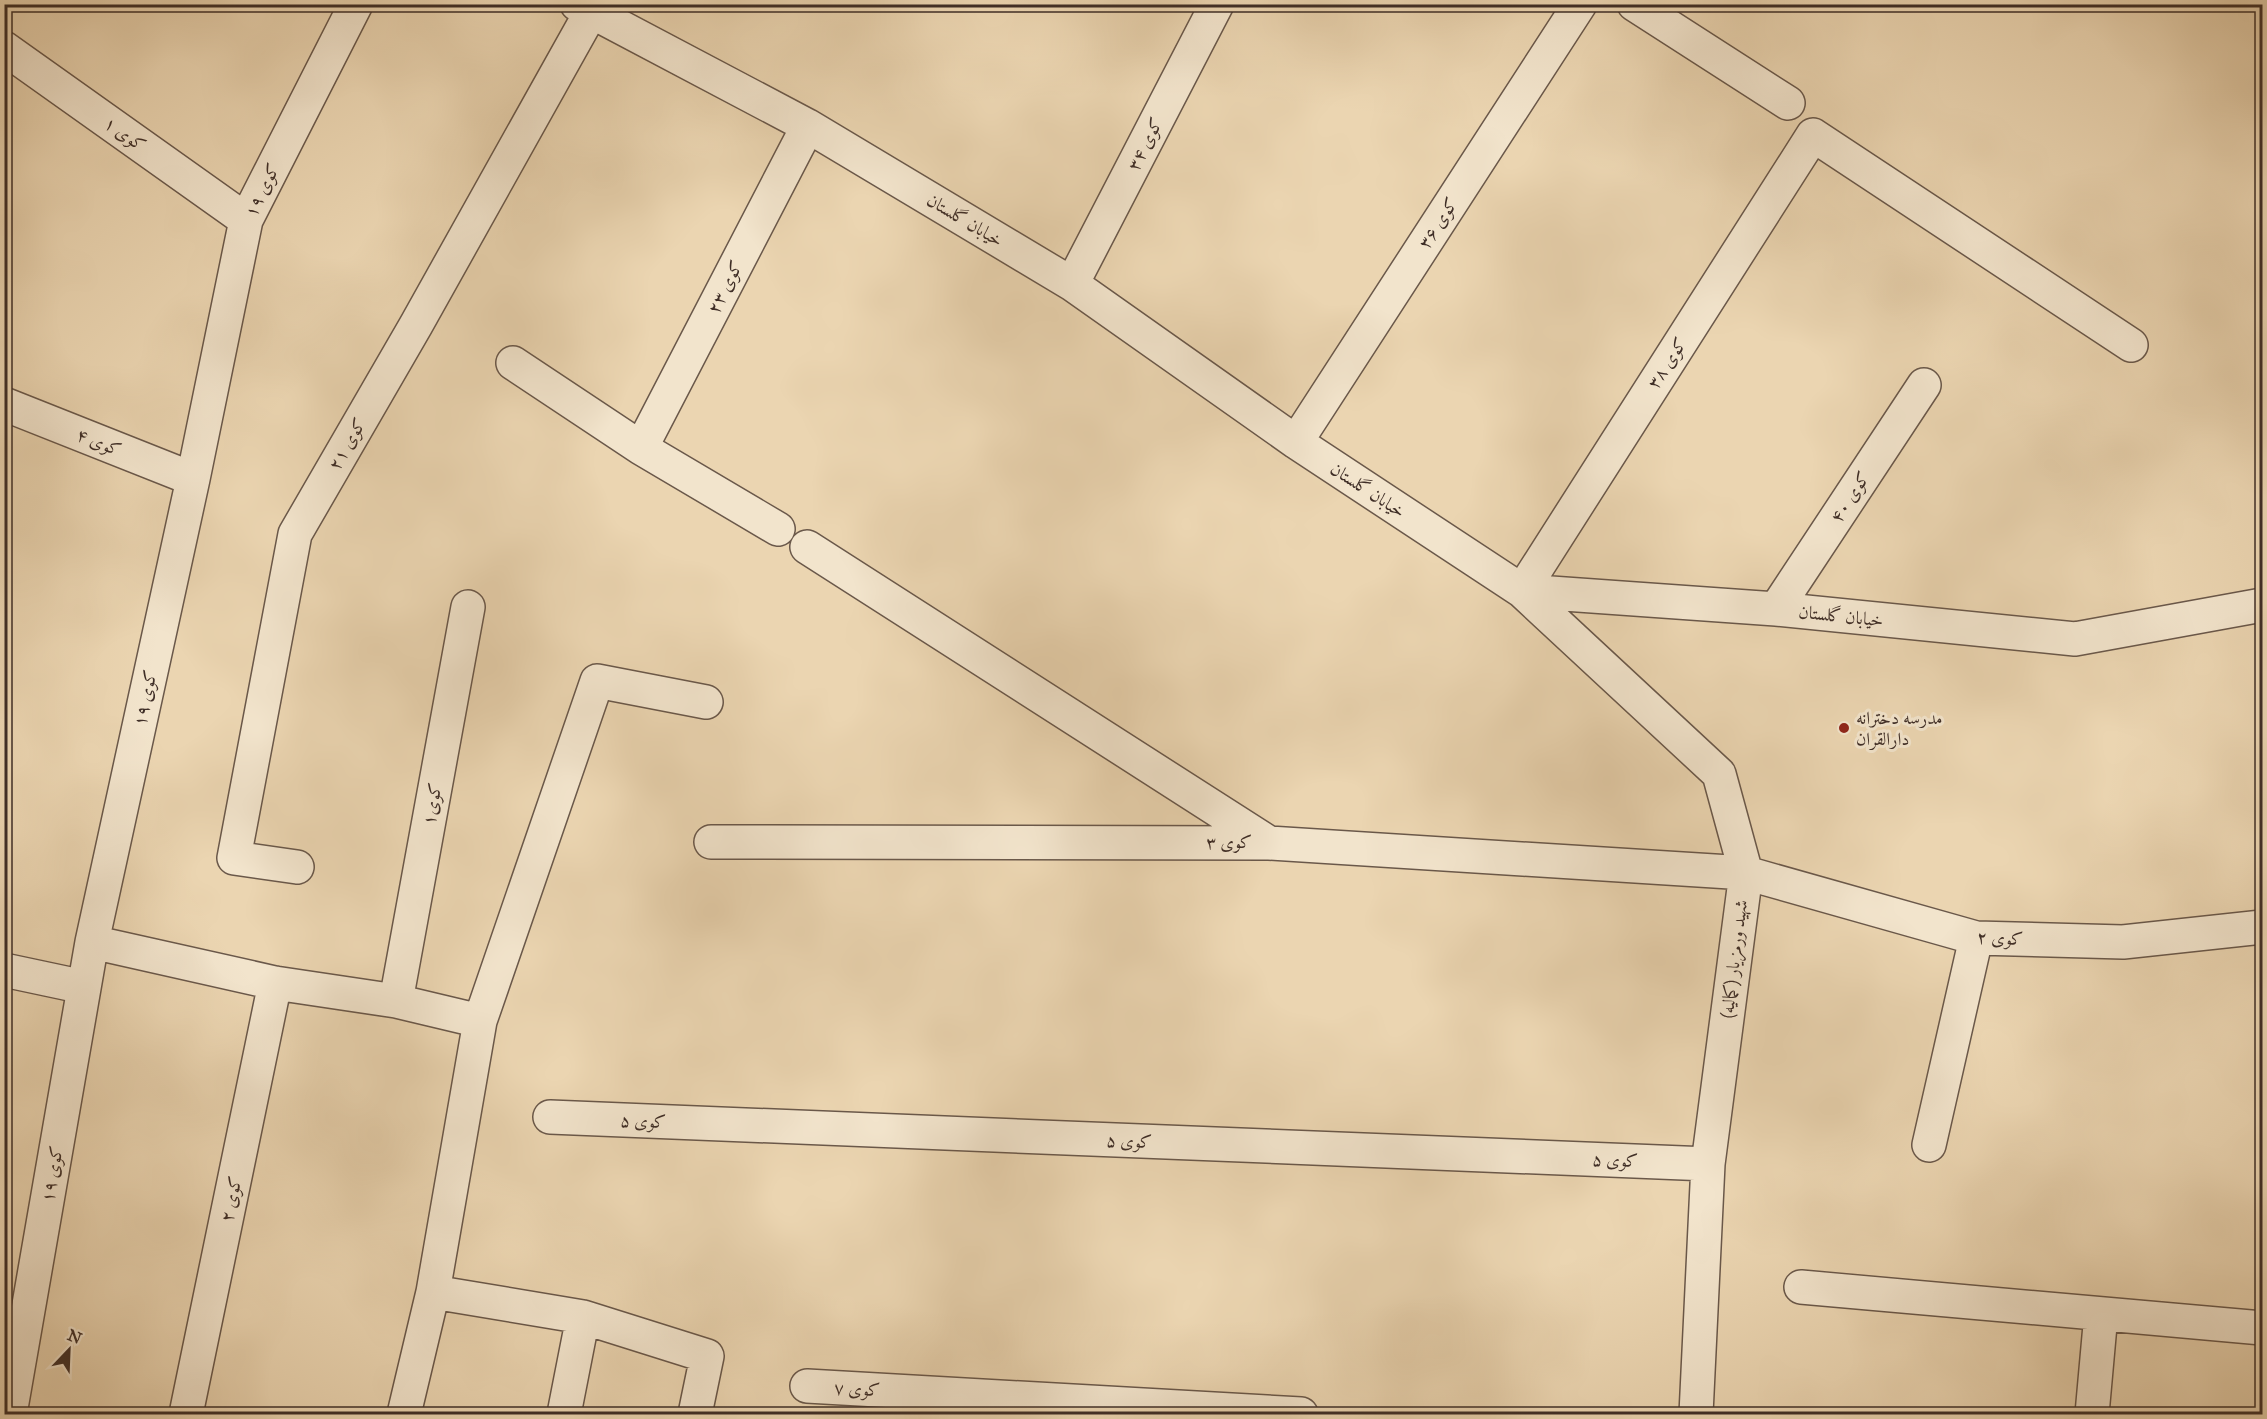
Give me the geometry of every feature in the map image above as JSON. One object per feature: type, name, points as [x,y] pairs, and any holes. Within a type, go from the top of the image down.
[{"type":"street","name":"کوی ۱۹","points":[[10,1414],[92,942],[193,479],[246,220],[356,4]]},
{"type":"street","name":"کوی ۳۴","points":[[1072,284],[1217,4]]},
{"type":"street","name":"کوی ۳۶","points":[[1296,442],[1580,4]]},
{"type":"street","points":[[1634,4],[1788,103]]},
{"type":"street","name":"خیابان گلستان","points":[[584,8],[808,126],[1072,284],[1296,442],[1522,591],[1776,609],[2074,639],[2262,605]]},
{"type":"street","name":"کوی ۲۱","points":[[297,867],[234,858],[295,534],[417,325],[584,8]]},
{"type":"street","name":"کوی ۱","points":[[4,48],[246,220]]},
{"type":"street","name":"کوی ۲۳","points":[[641,448],[808,126]]},
{"type":"street","name":"کوی ۳۸","points":[[1522,591],[1813,135],[2131,345]]},
{"type":"street","points":[[513,363],[641,448],[778,529]]},
{"type":"street","name":"کوی ۴۰","points":[[1776,609],[1924,386]]},
{"type":"street","name":"کوی ۴","points":[[4,404],[193,479]]},
{"type":"street","points":[[807,547],[1269,843]]},
{"type":"street","name":"شهید ورمزیار (کمالیه)","points":[[1522,591],[1719,774],[1746,873],[1708,1164],[1696,1414]]},
{"type":"street","name":"کوی۱","points":[[396,1001],[468,607]]},
{"type":"street","points":[[404,1414],[433,1292],[480,1021],[597,681],[706,702]]},
{"type":"street","name":"کوی ۳","points":[[711,842],[1269,843],[1746,873]]},
{"type":"street","name":"کوی ۲","points":[[1746,873],[1976,938],[2124,942],[2262,927]]},
{"type":"street","points":[[1929,1145],[1976,938]]},
{"type":"street","points":[[92,942],[275,983],[396,1001],[480,1021]]},
{"type":"street","points":[[4,970],[84,987]]},
{"type":"street","name":"کوی ۲","points":[[186,1414],[275,983]]},
{"type":"street","name":"کوی ۵","points":[[550,1117],[1708,1164]]},
{"type":"street","points":[[1801,1287],[2262,1328]]},
{"type":"street","points":[[433,1292],[583,1317],[707,1356],[695,1414]]},
{"type":"street","points":[[2092,1414],[2101,1314]]},
{"type":"street","points":[[564,1414],[583,1317]]},
{"type":"street","name":"کوی ۷","points":[[807,1386],[1301,1414]]},
{"type":"place","name":"مدرسه دخترانه دارالقران","points":[[1844,728]]}]
